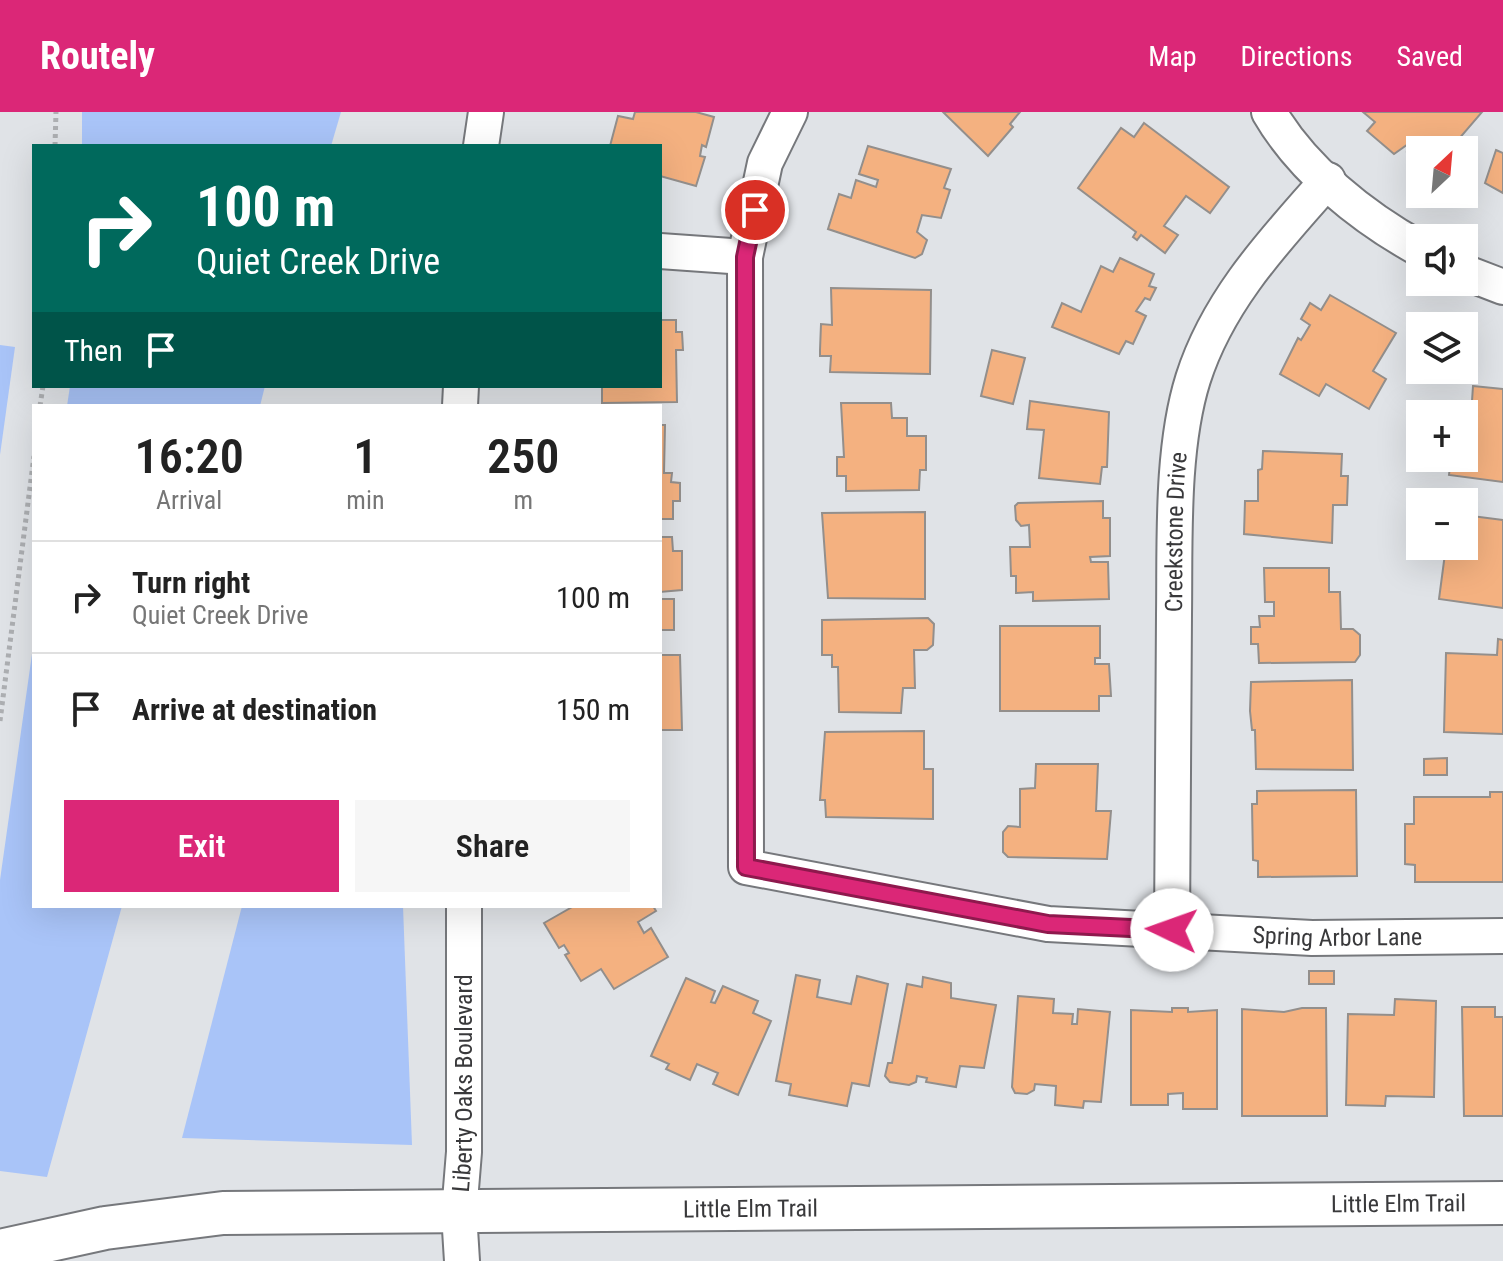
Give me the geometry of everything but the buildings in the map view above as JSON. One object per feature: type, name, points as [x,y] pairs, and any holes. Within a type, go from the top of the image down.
[{"type":"street","points":[[481,144],[486,112]]},
{"type":"street","points":[[662,251],[745,257],[765,163],[790,112]]},
{"type":"street","points":[[1269,112],[1283,136],[1373,223],[1406,241]]},
{"type":"street","name":"Creekstone Drive","points":[[1172,930],[1175,554],[1181,447],[1193,380],[1218,321],[1255,262],[1328,180]]},
{"type":"street","name":"Spring Arbor Lane","points":[[745,257],[746,867],[1048,924],[1312,938],[1503,936]]},
{"type":"street","points":[[1478,277],[1503,287]]},
{"type":"street","name":"Liberty Oaks Boulevard","points":[[462,1261],[459,1213],[464,1152],[464,908]]},
{"type":"street","name":"Little Elm Trail","points":[[0,1251],[105,1228],[223,1213],[1503,1203]]},
{"type":"path","points":[[55,144],[56,112]]},
{"type":"path","points":[[0,721],[32,472]]},
{"type":"shaded area","points":[[82,112],[341,112],[332,144],[82,144]]},
{"type":"shaded area","points":[[0,345],[15,347],[0,455]]},
{"type":"shaded area","points":[[70,388],[264,388],[260,404],[67,404]]},
{"type":"shaded area","points":[[32,654],[32,908],[121,908],[47,1177],[0,1171],[0,880]]},
{"type":"shaded area","points":[[241,908],[403,908],[412,1145],[182,1138]]},
{"type":"route","points":[[755,210],[745,257],[746,867],[1048,924],[1172,930]]}]
